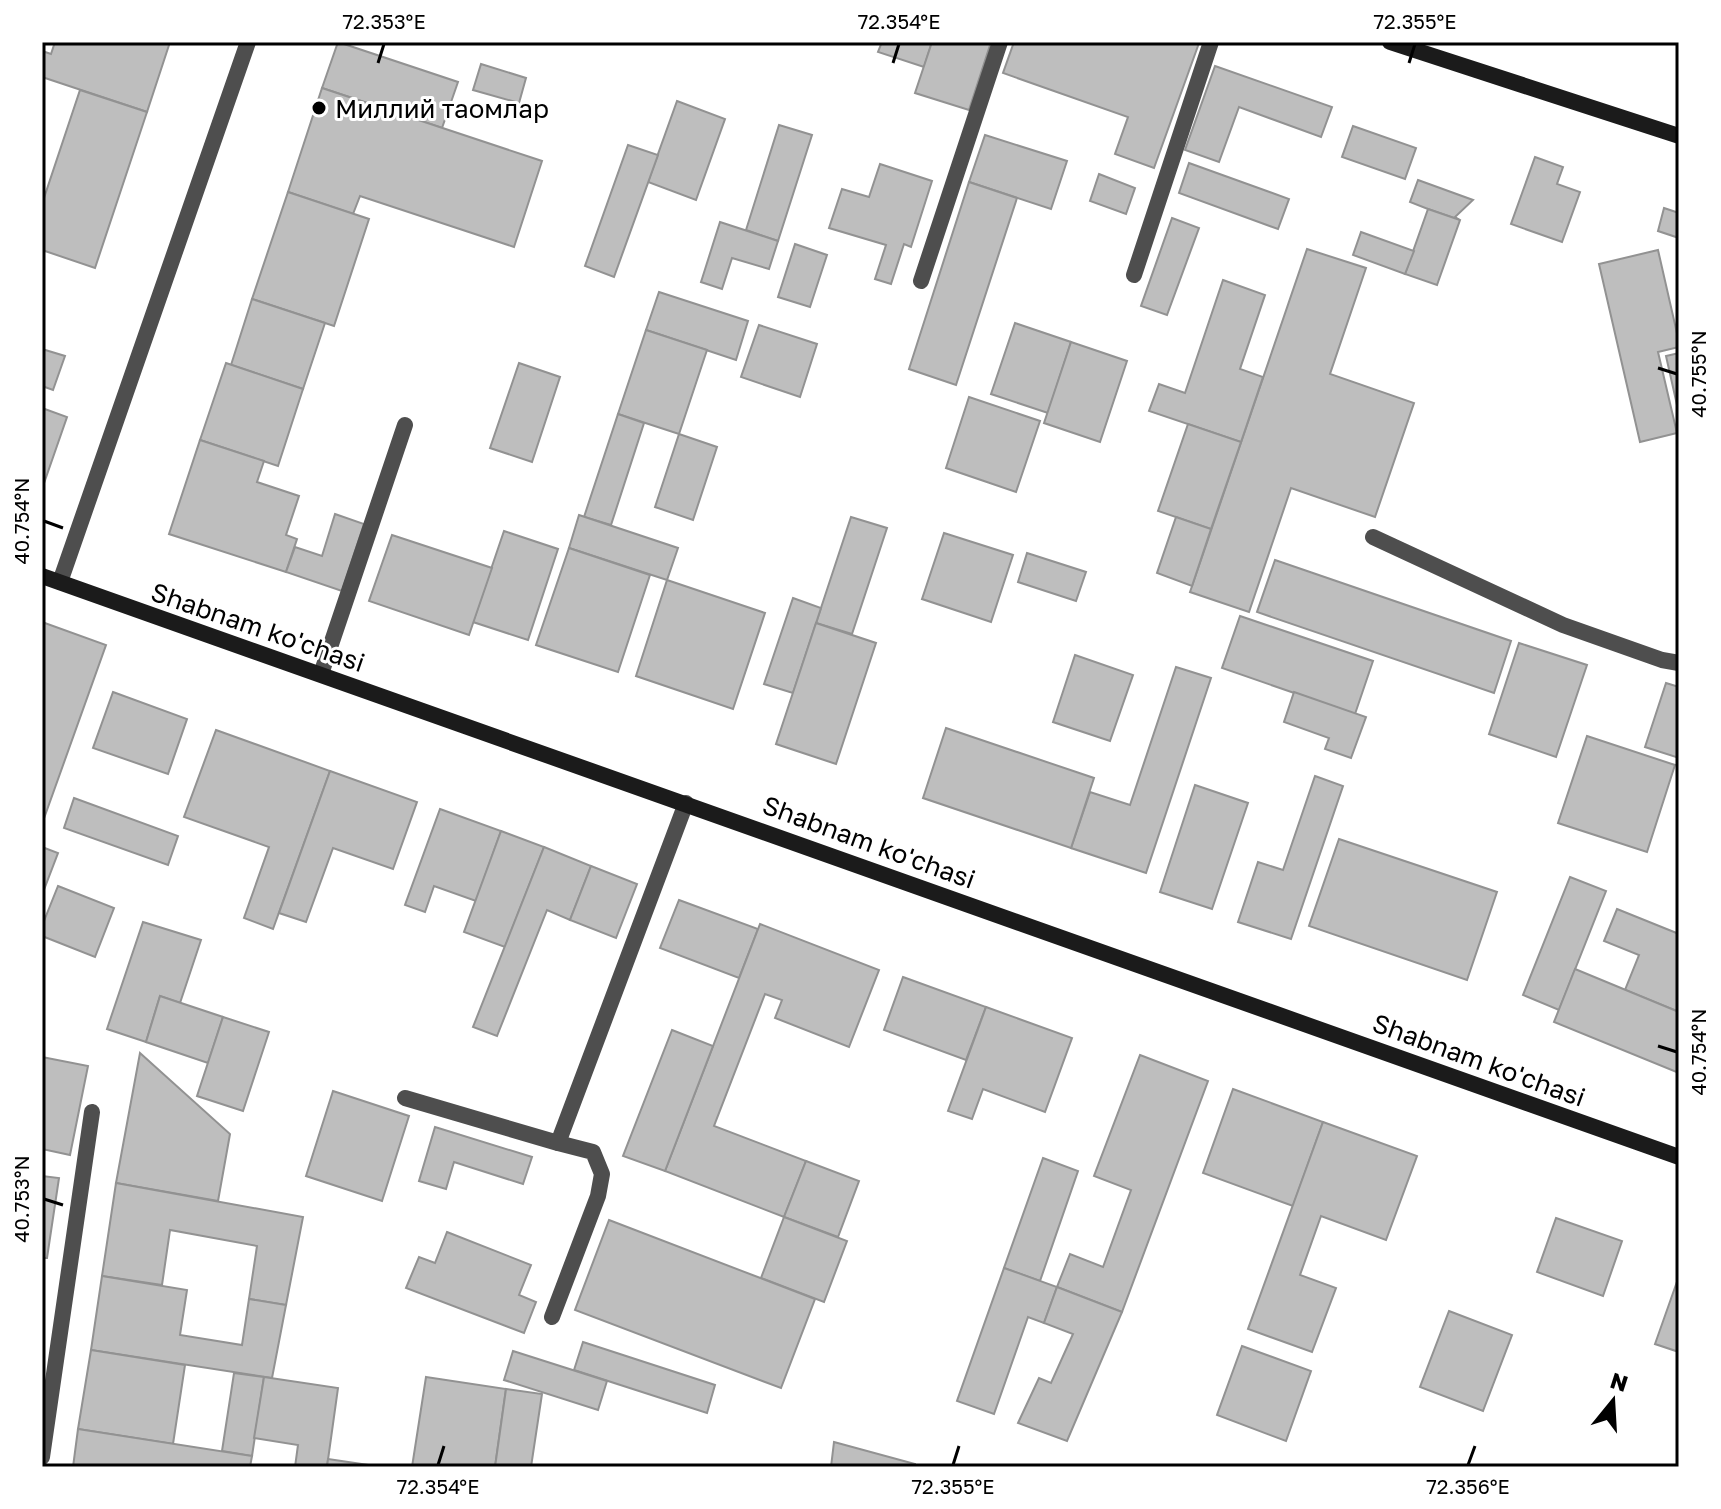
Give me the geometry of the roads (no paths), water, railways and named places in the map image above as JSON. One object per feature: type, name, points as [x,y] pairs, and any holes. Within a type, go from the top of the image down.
[{"type":"street","points":[[60,582],[248,42]]},
{"type":"street","points":[[921,281],[1000,42]]},
{"type":"street","points":[[1134,275],[1211,42]]},
{"type":"street","points":[[1390,42],[1679,136]]},
{"type":"street","points":[[321,674],[405,425]]},
{"type":"street","points":[[1373,537],[1563,625],[1662,660],[1679,663]]},
{"type":"street","name":"Shabnam ko'chasi","points":[[42,576],[1679,1157]]},
{"type":"street","points":[[558,1143],[686,803]]},
{"type":"street","points":[[405,1098],[593,1152],[602,1174],[598,1196],[552,1317]]},
{"type":"street","points":[[42,1457],[92,1112]]},
{"type":"place","name":"Миллий таомлар","points":[[319,108]]}]
